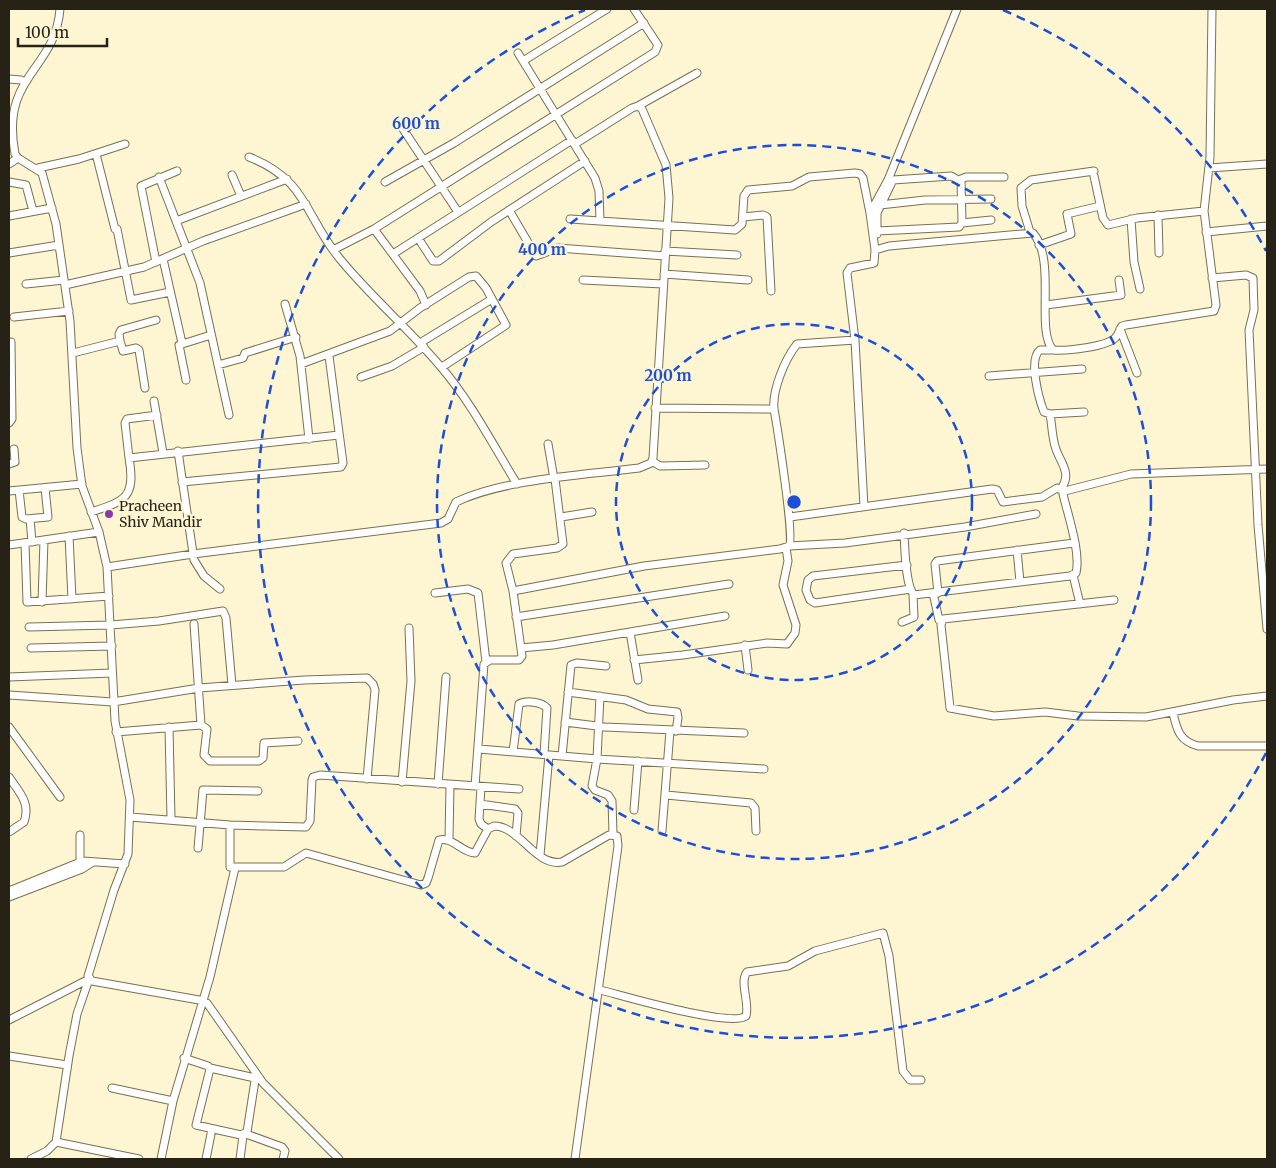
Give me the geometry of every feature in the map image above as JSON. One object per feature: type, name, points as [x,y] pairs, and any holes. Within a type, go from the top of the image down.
[{"type":"street","points":[[31,1159],[47,1151],[56,1142],[67,1065],[77,1014],[114,890],[125,864],[129,846],[130,817],[128,785],[116,732],[113,702],[107,567],[99,532],[82,484],[77,448],[73,352],[59,245],[45,178],[38,168],[18,158],[14,150],[9,120],[11,101],[21,80],[52,42],[60,9]]},
{"type":"street","points":[[523,61],[607,9]]},
{"type":"street","points":[[333,250],[374,229],[658,50],[657,42],[634,9]]},
{"type":"street","points":[[870,213],[888,180],[957,9]]},
{"type":"street","points":[[1084,412],[1044,413],[1038,396],[1035,358],[1038,351],[1080,348],[1104,342],[1116,338],[1120,329],[1131,324],[1214,310],[1216,306],[1204,211],[1209,168],[1212,9]]},
{"type":"street","points":[[385,182],[424,160],[644,23]]},
{"type":"street","points":[[518,53],[598,184],[600,221]]},
{"type":"street","points":[[393,254],[573,142],[697,73]]},
{"type":"street","points":[[9,79],[21,80]]},
{"type":"street","points":[[107,567],[193,554],[442,523],[448,519],[453,505],[459,500],[517,484],[646,467],[652,461],[669,198],[666,165],[642,109],[638,106]]},
{"type":"street","points":[[401,126],[458,212]]},
{"type":"street","points":[[38,168],[96,154],[125,144]]},
{"type":"street","points":[[96,154],[116,229],[131,300],[170,292]]},
{"type":"street","points":[[9,164],[18,158]]},
{"type":"street","points":[[249,158],[270,166],[287,179],[306,204],[333,250],[442,367],[460,391],[517,484]]},
{"type":"street","points":[[418,238],[430,258],[436,262],[509,210],[585,161]]},
{"type":"street","points":[[1209,168],[1267,164]]},
{"type":"street","points":[[177,171],[144,182],[140,188],[170,292],[182,343],[179,348],[186,380]]},
{"type":"street","points":[[1030,232],[1022,206],[1021,188],[1031,180],[1094,173],[1103,218],[1108,224],[1158,215],[1204,211]]},
{"type":"street","points":[[570,219],[735,230],[742,224],[744,196],[748,190],[792,186],[809,177],[860,174],[863,178],[870,213],[874,263],[850,268],[847,273],[854,340],[864,506]]},
{"type":"street","points":[[232,175],[241,196]]},
{"type":"street","points":[[874,247],[877,231],[876,216],[890,184],[896,179],[951,176],[960,180]]},
{"type":"street","points":[[159,177],[200,283],[229,415]]},
{"type":"street","points":[[960,180],[966,177],[1004,177]]},
{"type":"street","points":[[176,221],[287,179]]},
{"type":"street","points":[[960,180],[962,223]]},
{"type":"street","points":[[9,182],[26,185],[32,212]]},
{"type":"street","points":[[880,205],[917,201],[991,199]]},
{"type":"street","points":[[26,284],[65,282],[160,261],[186,247],[306,204]]},
{"type":"street","points":[[1039,245],[1071,234],[1067,214],[1100,206]]},
{"type":"street","points":[[9,216],[52,208]]},
{"type":"street","points":[[509,210],[536,256],[558,248],[597,252],[737,255]]},
{"type":"street","points":[[743,217],[763,215],[767,217],[771,291]]},
{"type":"street","points":[[1158,215],[1159,253]]},
{"type":"street","points":[[1131,219],[1134,262],[1140,289]]},
{"type":"street","points":[[877,231],[959,227],[962,223],[991,220]]},
{"type":"street","points":[[1206,232],[1267,226]]},
{"type":"street","points":[[374,229],[420,291],[426,305]]},
{"type":"street","points":[[874,247],[1030,232],[1035,234],[1045,268],[1048,336],[1053,350]]},
{"type":"street","points":[[9,253],[59,245]]},
{"type":"street","points":[[664,274],[748,280]]},
{"type":"street","points":[[1212,278],[1246,275],[1253,278],[1254,310],[1249,325],[1255,470],[1267,629]]},
{"type":"street","points":[[301,364],[329,356],[390,331],[426,305],[473,276],[479,278],[505,321],[505,326],[442,367]]},
{"type":"street","points":[[583,280],[663,284]]},
{"type":"street","points":[[1046,305],[1121,295],[1118,280]]},
{"type":"street","points":[[361,377],[392,366],[492,299]]},
{"type":"street","points":[[285,304],[296,338],[301,364],[310,439]]},
{"type":"street","points":[[14,316],[69,311]]},
{"type":"street","points":[[146,388],[139,350],[136,348],[123,351],[119,334],[121,330],[156,320]]},
{"type":"street","points":[[1120,329],[1138,373]]},
{"type":"street","points":[[182,343],[212,335]]},
{"type":"street","points":[[218,365],[243,358],[245,353],[296,338]]},
{"type":"street","points":[[634,660],[692,654],[770,642],[785,644],[795,633],[796,621],[783,585],[788,560],[787,547],[792,540],[774,410],[777,386],[797,344],[854,340]]},
{"type":"street","points":[[73,352],[120,341]]},
{"type":"street","points":[[9,423],[12,419],[11,342]]},
{"type":"street","points":[[182,482],[341,467],[343,463],[329,356]]},
{"type":"street","points":[[989,376],[1082,369]]},
{"type":"street","points":[[154,401],[163,453]]},
{"type":"street","points":[[655,408],[774,410]]},
{"type":"street","points":[[1050,414],[1055,447],[1067,474],[1063,490],[1074,544],[1076,568],[1073,575],[1080,604]]},
{"type":"street","points":[[92,512],[120,503],[126,496],[131,478],[125,422],[127,419],[157,416]]},
{"type":"street","points":[[130,458],[178,451],[250,446],[339,435]]},
{"type":"street","points":[[486,662],[520,660],[521,648],[513,591],[506,569],[507,560],[513,554],[560,546],[564,540],[548,444]]},
{"type":"street","points":[[9,464],[15,462],[14,449]]},
{"type":"street","points":[[178,451],[193,554],[198,568],[220,590]]},
{"type":"street","points":[[652,461],[660,466],[705,465]]},
{"type":"street","points":[[790,517],[992,489],[997,490],[1002,501],[1006,502],[1039,497],[1055,488],[1063,490],[1131,474],[1267,469]]},
{"type":"street","points":[[9,491],[82,484]]},
{"type":"street","points":[[19,490],[22,517],[30,519],[48,517],[45,488]]},
{"type":"street","points":[[561,517],[592,512]]},
{"type":"street","points":[[513,591],[644,566],[787,547],[832,544],[904,533],[960,528],[1036,514]]},
{"type":"street","points":[[30,519],[25,598],[29,602],[109,596]]},
{"type":"street","points":[[9,545],[99,532]]},
{"type":"street","points":[[902,622],[914,617],[904,533]]},
{"type":"street","points":[[69,536],[72,599]]},
{"type":"street","points":[[42,602],[44,540]]},
{"type":"street","points":[[939,620],[935,567],[937,561],[1074,544]]},
{"type":"street","points":[[1017,550],[1020,582]]},
{"type":"street","points":[[907,565],[813,576],[808,580],[807,594],[810,600],[816,603],[912,592],[936,593],[1073,575]]},
{"type":"street","points":[[516,617],[728,584]]},
{"type":"street","points":[[435,593],[468,589],[478,593],[486,662],[483,667],[478,787],[481,824],[488,829]]},
{"type":"street","points":[[1114,600],[943,619],[941,625],[950,708],[994,716],[1045,712],[1078,716],[1146,717],[1233,700],[1267,696]]},
{"type":"street","points":[[29,627],[111,625],[159,621],[223,611],[226,618],[232,685]]},
{"type":"street","points":[[521,648],[553,645],[725,616]]},
{"type":"street","points":[[194,624],[201,724]]},
{"type":"street","points":[[402,782],[411,681],[409,628]]},
{"type":"street","points":[[630,632],[638,680]]},
{"type":"street","points":[[745,645],[748,670]]},
{"type":"street","points":[[31,648],[112,646]]},
{"type":"street","points":[[562,756],[572,664],[606,666]]},
{"type":"street","points":[[9,677],[112,673]]},
{"type":"street","points":[[438,784],[446,677]]},
{"type":"street","points":[[9,695],[113,702],[199,688],[363,678],[371,680],[375,690],[367,779]]},
{"type":"street","points":[[568,692],[626,700],[648,709],[677,712],[668,762],[662,831]]},
{"type":"street","points":[[575,1159],[600,990],[618,846],[618,838],[613,834],[612,801],[608,795],[595,790],[592,786],[597,759],[600,696]]},
{"type":"street","points":[[513,752],[519,704],[528,702],[543,704],[547,708],[547,755],[540,855]]},
{"type":"street","points":[[1173,713],[1180,736],[1188,743],[1198,746],[1267,746]]},
{"type":"street","points":[[565,722],[673,731],[744,733]]},
{"type":"street","points":[[116,732],[201,724],[207,729],[204,755],[210,761],[259,761],[263,758],[264,742],[298,741]]},
{"type":"street","points":[[9,727],[60,797]]},
{"type":"street","points":[[169,728],[171,819]]},
{"type":"street","points":[[479,749],[597,759],[764,768]]},
{"type":"street","points":[[634,810],[638,761]]},
{"type":"street","points":[[130,817],[201,821],[230,825],[308,826],[314,777],[320,775],[519,789]]},
{"type":"street","points":[[9,777],[25,800],[27,810],[24,822],[9,832]]},
{"type":"street","points":[[449,840],[450,785]]},
{"type":"street","points":[[198,848],[202,792],[204,789],[258,791]]},
{"type":"street","points":[[666,795],[751,802],[755,808],[756,831]]},
{"type":"street","points":[[480,804],[515,809],[518,813],[516,836]]},
{"type":"street","points":[[230,825],[229,865],[235,868],[288,867],[306,853],[371,873],[424,884],[428,878],[438,842],[444,839],[449,840],[468,852],[475,853],[488,829],[500,826],[540,855],[554,862],[562,862],[613,834]]},
{"type":"street","points":[[80,834],[80,862]]},
{"type":"street","points":[[9,891],[80,862],[125,864]]},
{"type":"street","points":[[9,897],[82,869],[93,862]]},
{"type":"street","points":[[161,1159],[173,1101],[184,1058],[203,1001],[235,868]]},
{"type":"street","points":[[600,990],[697,1014],[732,1019],[742,1018],[746,1016],[748,1009],[744,977],[747,972],[788,966],[815,951],[883,933],[889,956],[903,1071],[910,1080],[921,1080]]},
{"type":"street","points":[[9,1020],[89,979],[203,1001],[210,1005],[255,1076],[339,1159]]},
{"type":"street","points":[[9,1056],[67,1065]]},
{"type":"street","points":[[184,1058],[210,1068],[255,1076]]},
{"type":"street","points":[[210,1068],[196,1124],[245,1135],[282,1148],[285,1151],[283,1159]]},
{"type":"street","points":[[240,1159],[255,1076]]},
{"type":"street","points":[[112,1088],[173,1101]]},
{"type":"street","points":[[206,1159],[212,1129]]},
{"type":"street","points":[[56,1142],[139,1159]]},
{"type":"place","name":"Pracheen Shiv Mandir","points":[[109,514]]}]
